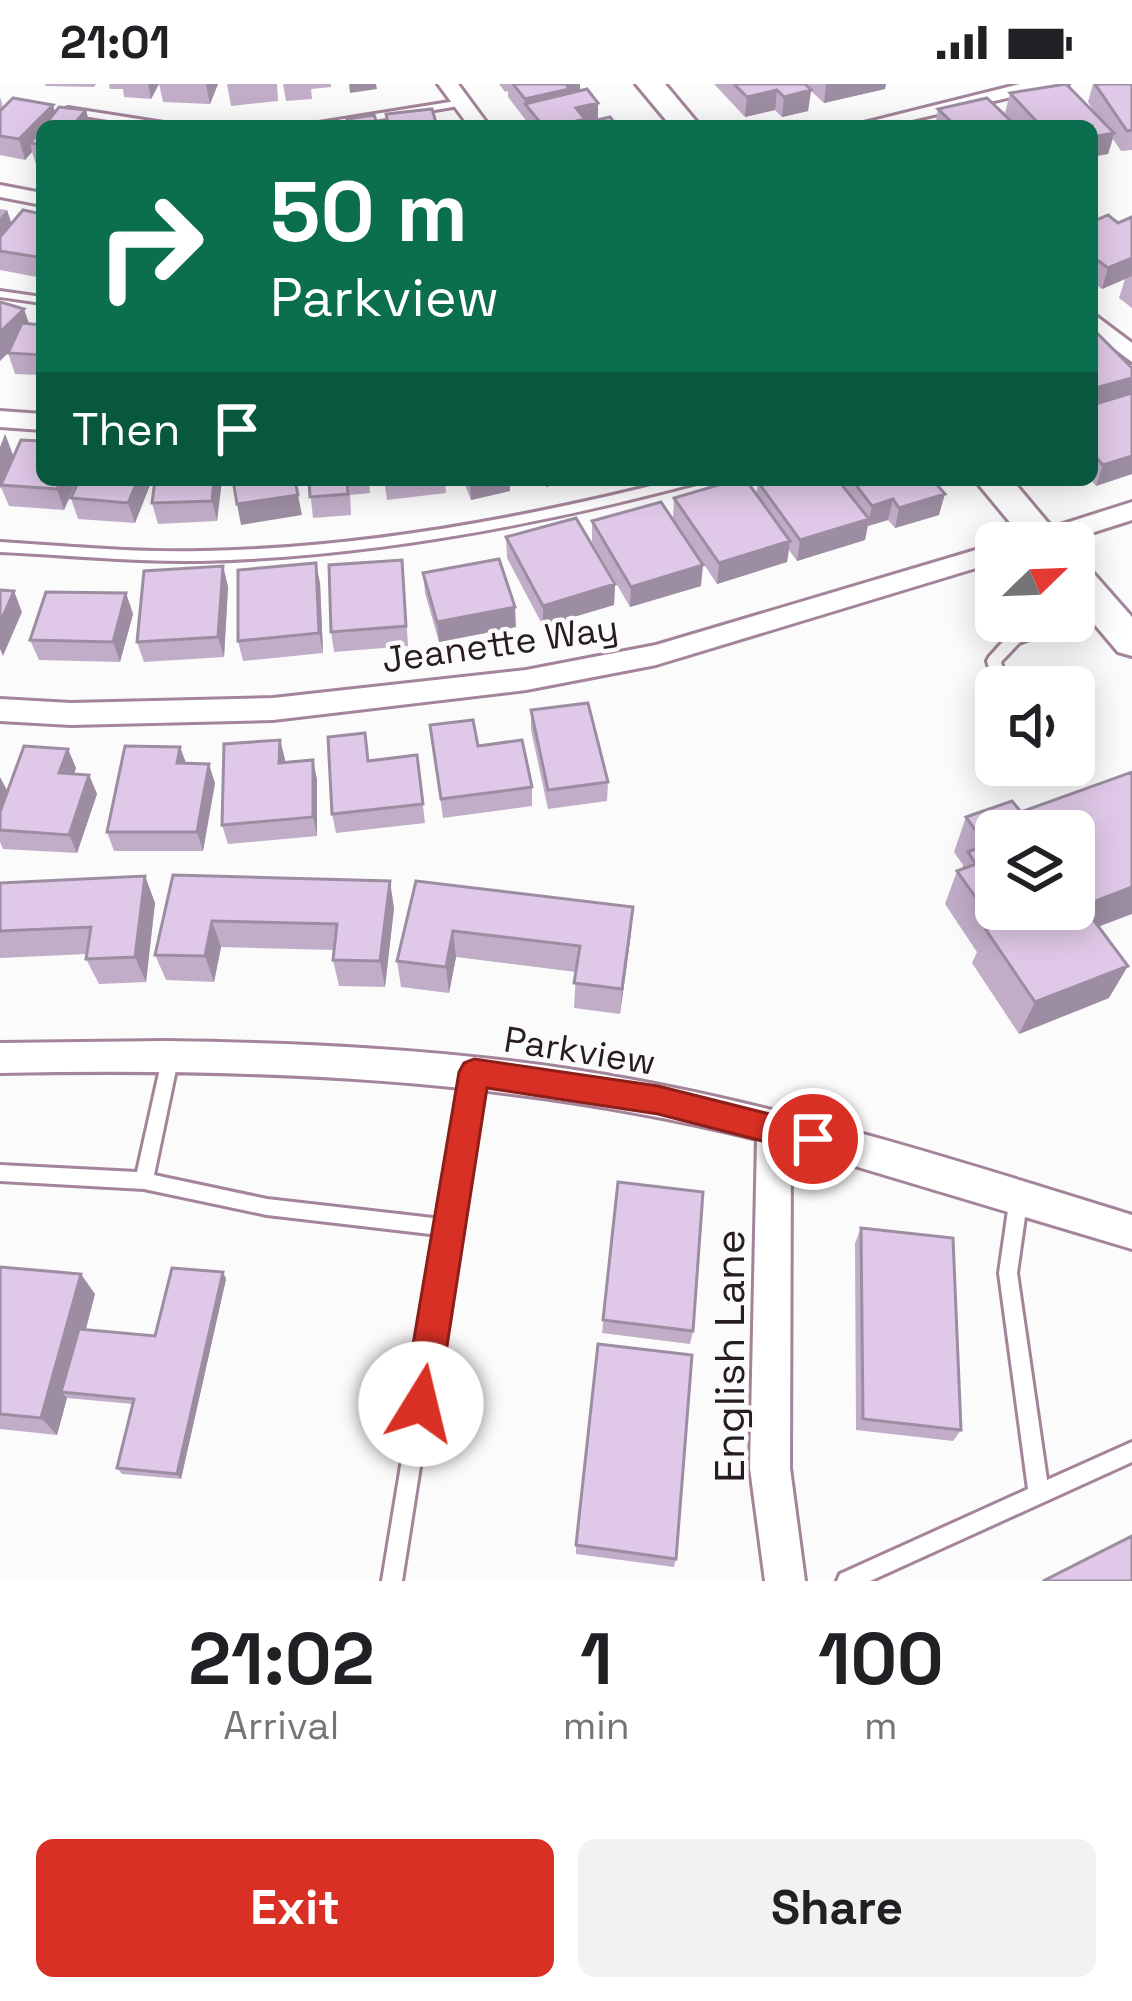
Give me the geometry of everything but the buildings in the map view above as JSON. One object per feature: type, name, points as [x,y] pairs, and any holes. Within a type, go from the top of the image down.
[{"type":"street","points":[[448,84],[474,120]]},
{"type":"street","points":[[650,84],[681,120]]},
{"type":"street","points":[[886,120],[992,94],[1058,84]]},
{"type":"street","points":[[0,191],[36,198]]},
{"type":"street","points":[[1098,325],[1132,355]]},
{"type":"street","points":[[0,419],[36,422]]},
{"type":"street","points":[[997,486],[1025,522]]},
{"type":"street","points":[[1095,523],[1132,511]]},
{"type":"street","name":"Jeanette Way","points":[[0,710],[71,714],[273,710],[526,680],[656,655],[975,559]]},
{"type":"street","points":[[1095,619],[1132,642]]},
{"type":"street","name":"Parkview","points":[[0,1058],[211,1053],[474,1072],[658,1100],[1019,1196],[1132,1232]]},
{"type":"street","name":"English Lane","points":[[773,1129],[770,1468],[785,1581]]},
{"type":"lane","points":[[358,120],[462,104]]},
{"type":"lane","points":[[46,108],[125,120]]},
{"type":"lane","points":[[0,294],[36,299]]},
{"type":"lane","points":[[0,547],[202,556],[412,538],[596,506],[670,486]]},
{"type":"lane","points":[[995,666],[994,661],[1012,642]]},
{"type":"lane","points":[[144,1181],[172,1054]]},
{"type":"lane","points":[[392,1581],[474,1072]]},
{"type":"lane","points":[[0,1173],[144,1181],[267,1207],[449,1228]]},
{"type":"lane","points":[[1019,1196],[1007,1274],[1039,1494]]},
{"type":"lane","points":[[847,1581],[1132,1452]]},
{"type":"route","points":[[421,1404],[474,1072],[658,1100],[813,1139]]}]
